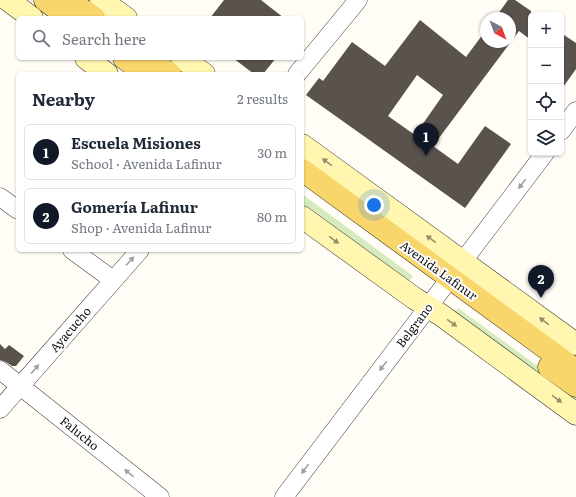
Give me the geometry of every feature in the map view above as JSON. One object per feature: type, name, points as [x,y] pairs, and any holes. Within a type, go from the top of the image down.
[{"type":"main road","points":[[45,0],[67,16]]},
{"type":"main road","points":[[69,0],[91,16]]},
{"type":"main road","points":[[127,60],[143,72]]},
{"type":"main road","points":[[151,60],[167,72]]},
{"type":"main road","name":"Avenida Lafinur","points":[[304,171],[452,276],[576,370]]},
{"type":"main road","name":"Avenida Lafinur","points":[[304,188],[452,276],[576,386]]},
{"type":"street","points":[[8,0],[29,16]]},
{"type":"street","points":[[101,0],[123,16]]},
{"type":"street","points":[[299,72],[358,0]]},
{"type":"street","points":[[89,60],[104,72]]},
{"type":"street","points":[[185,60],[201,72]]},
{"type":"street","points":[[564,127],[576,111]]},
{"type":"street","name":"Avenida Lafinur","points":[[304,146],[452,276],[576,344]]},
{"type":"street","name":"Belgrano","points":[[284,497],[543,156]]},
{"type":"street","points":[[0,197],[16,209]]},
{"type":"street","points":[[304,218],[576,414]]},
{"type":"street","points":[[75,252],[113,280]]},
{"type":"street","name":"Ayacucho","points":[[0,409],[138,252]]},
{"type":"street","name":"Falucho","points":[[0,370],[21,385],[160,497]]},
{"type":"green space","points":[[304,195],[413,276],[408,283],[304,206]]},
{"type":"green space","points":[[458,308],[576,394],[576,405],[453,315]]},
{"type":"building","points":[[224,0],[261,0],[281,16],[212,16]]},
{"type":"building","points":[[508,0],[515,0],[531,11],[528,12],[528,38],[519,31],[516,35],[516,12],[499,12]]},
{"type":"building","points":[[420,20],[466,57],[480,38],[480,48],[506,48],[433,146],[458,164],[485,126],[511,144],[465,208],[306,95],[319,78],[323,81],[352,42],[385,66]],"holes":[[[417,75],[443,95],[415,135],[388,116]]]},
{"type":"building","points":[[564,35],[576,43],[576,69],[564,86]]},
{"type":"building","points":[[236,60],[274,60],[265,72],[251,72]]},
{"type":"building","points":[[0,344],[5,349],[9,345],[24,356],[16,366],[12,366],[0,360]]},
{"type":"place","name":"Escuela Misiones","points":[[426,156]]},
{"type":"place","name":"Gomería Lafinur","points":[[541,298]]}]
